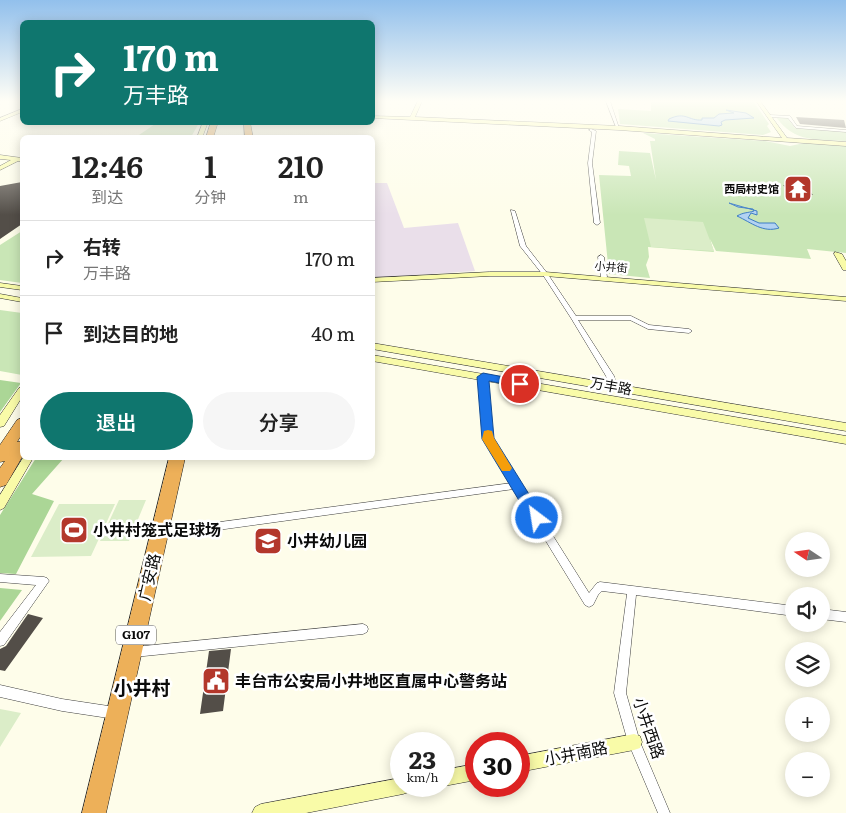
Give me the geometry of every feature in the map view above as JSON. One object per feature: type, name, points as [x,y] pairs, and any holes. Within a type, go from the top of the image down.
[{"type":"highway","points":[[0,457],[20,426]]},
{"type":"highway","points":[[0,481],[20,449]]},
{"type":"highway","name":"广安路","points":[[94,813],[178,460]]},
{"type":"street","points":[[593,139],[590,163],[597,224]]},
{"type":"street","points":[[771,139],[784,144],[794,144],[798,141]]},
{"type":"street","points":[[785,139],[846,143]]},
{"type":"street","points":[[785,139],[846,143]]},
{"type":"street","points":[[0,157],[20,159]]},
{"type":"street","points":[[0,168],[20,159]]},
{"type":"street","points":[[513,211],[523,246],[545,274],[574,318],[610,376],[614,387]]},
{"type":"street","points":[[838,254],[846,268]]},
{"type":"street","points":[[601,257],[604,278]]},
{"type":"street","name":"小井街","points":[[375,280],[490,274],[545,274],[846,299]]},
{"type":"street","points":[[0,285],[20,288]]},
{"type":"street","points":[[0,291],[20,294]]},
{"type":"street","points":[[0,296],[20,300]]},
{"type":"street","points":[[574,318],[631,318],[648,327],[690,331]]},
{"type":"street","name":"万丰路","points":[[375,347],[846,428]]},
{"type":"street","name":"万丰路","points":[[375,359],[846,440]]},
{"type":"street","points":[[551,377],[553,380],[552,385],[502,377],[483,377],[488,439],[589,602],[594,592],[600,586],[785,610]]},
{"type":"street","points":[[606,399],[601,394],[602,390],[655,398],[681,398]]},
{"type":"street","points":[[0,423],[20,393]]},
{"type":"street","points":[[0,505],[27,460]]},
{"type":"street","points":[[160,534],[517,485]]},
{"type":"street","points":[[0,578],[44,581],[0,641]]},
{"type":"street","name":"小井西路","points":[[632,590],[620,693],[634,742],[664,813]]},
{"type":"street","points":[[830,615],[846,617]]},
{"type":"street","points":[[132,652],[363,629]]},
{"type":"street","points":[[0,690],[62,705],[117,713]]},
{"type":"street","name":"小井南路","points":[[530,762],[634,742]]},
{"type":"street","points":[[262,813],[390,788]]},
{"type":"shaded area","points":[[375,183],[387,183],[404,228],[458,223],[475,271],[375,278]]},
{"type":"green space","points":[[655,139],[734,139],[765,141],[790,146],[804,143],[846,146],[846,253],[807,249],[811,259],[716,251],[710,239],[714,252],[648,247],[649,257],[646,265],[650,278],[609,274],[599,175],[631,176],[629,166],[618,165],[619,151],[650,153],[656,180],[650,141],[655,141]]},
{"type":"green space","points":[[816,139],[846,139],[846,141]]},
{"type":"green space","points":[[644,218],[703,222],[714,251],[651,247]]},
{"type":"green space","points":[[20,232],[20,283],[0,280],[0,245]]},
{"type":"green space","points":[[0,310],[20,313],[20,375],[0,371]]},
{"type":"green space","points":[[0,380],[20,383],[20,384],[0,412]]},
{"type":"green space","points":[[35,460],[62,460],[32,494],[54,501],[16,574],[0,573],[0,515]]},
{"type":"green space","points":[[119,500],[146,500],[129,541],[100,541]]},
{"type":"green space","name":"小井村笼式足球场","points":[[59,504],[115,504],[91,556],[31,557]]},
{"type":"green space","points":[[0,588],[22,590],[0,621]]},
{"type":"green space","points":[[0,709],[21,713],[0,747]]},
{"type":"water","points":[[754,210],[757,211],[757,215],[751,213],[748,218],[759,223],[775,223],[779,228],[763,228],[737,216]]},
{"type":"building","points":[[20,182],[20,225],[0,239],[0,186]]},
{"type":"building","name":"西局村史馆","points":[[783,185],[806,186],[813,195],[790,194]]},
{"type":"building","points":[[28,614],[43,618],[5,671],[0,670],[0,649],[6,646]]},
{"type":"building","name":"丰台市公安局小井地区直属中心警务站","points":[[231,649],[223,711],[200,714],[209,651]]},
{"type":"slow traffic","points":[[488,434],[488,439],[506,468]]},
{"type":"place","name":"西局村史馆","points":[[798,189]]},
{"type":"place","name":"小井村笼式足球场","points":[[74,530]]},
{"type":"place","name":"小井幼儿园","points":[[268,541]]},
{"type":"place","name":"丰台市公安局小井地区直属中心警务站","points":[[216,681]]},
{"type":"district","name":"小井村","points":[[142,688]]},
{"type":"route","points":[[520,384],[483,377],[488,439],[537,518]]}]
